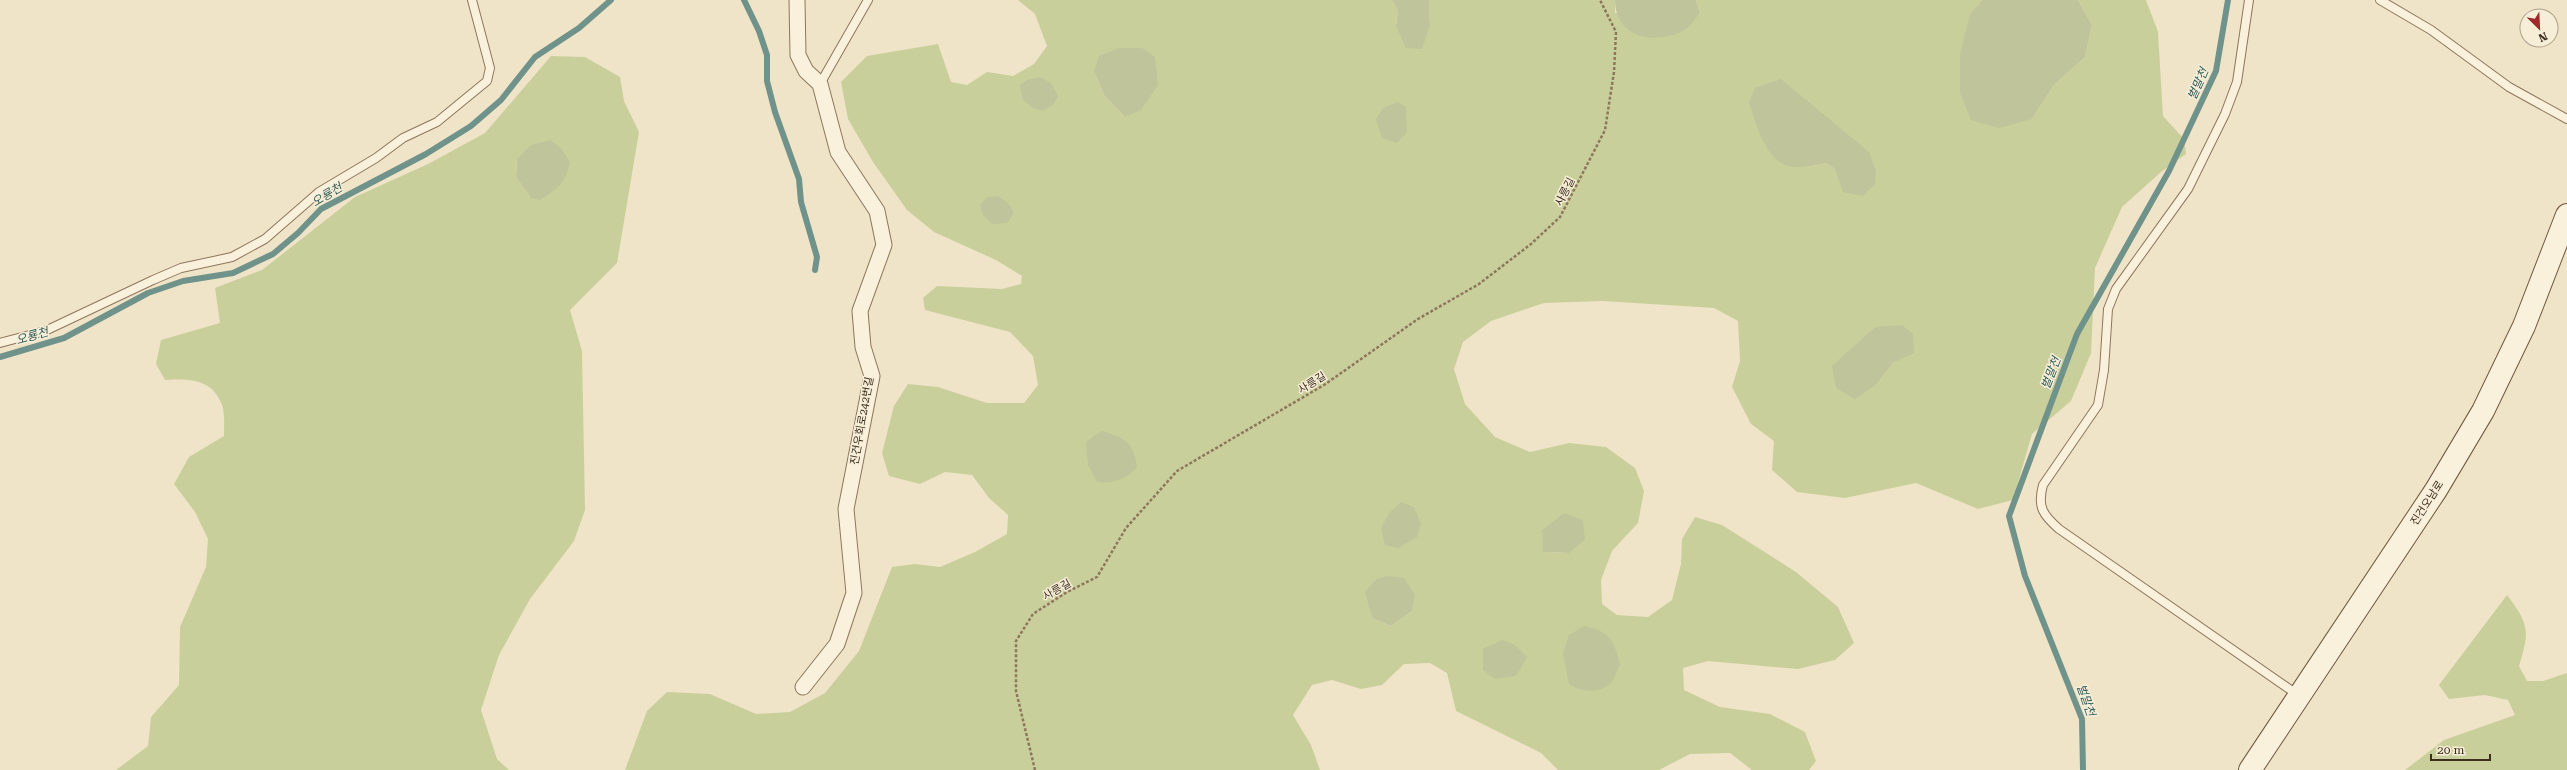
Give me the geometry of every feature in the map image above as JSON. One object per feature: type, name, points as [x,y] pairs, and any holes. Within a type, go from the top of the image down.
[{"type":"main road","name":"진건오남로","points":[[2250,770],[2298,695],[2436,490],[2483,411],[2521,333],[2567,216]]},
{"type":"street","points":[[797,0],[798,55],[806,71],[820,84]]},
{"type":"street","name":"진건우회로242번길","points":[[803,687],[837,644],[854,593],[846,509],[872,376],[863,347],[860,311],[884,245],[876,211],[838,152],[820,84]]},
{"type":"lane","points":[[0,343],[45,331],[181,268],[232,257],[265,240],[319,192],[376,158],[404,138],[437,122],[488,81],[490,68],[472,0]]},
{"type":"lane","points":[[820,84],[868,0]]},
{"type":"lane","points":[[2249,0],[2237,82],[2225,114],[2188,189],[2116,289],[2108,309],[2104,370],[2098,405],[2043,485],[2039,500],[2046,517],[2058,528],[2298,695]]},
{"type":"lane","points":[[2380,0],[2431,30],[2509,87],[2567,119]]},
{"type":"path","name":"사릉길","points":[[1035,770],[1016,691],[1016,641],[1033,614],[1067,592],[1097,577],[1126,528],[1178,471],[1324,385],[1418,319],[1479,284],[1531,244],[1560,217],[1605,130],[1614,72],[1616,32],[1600,0]]},
{"type":"green space","points":[[1018,0],[1392,0],[1398,11],[1396,26],[1430,25],[1429,0],[1615,0],[1615,13],[1700,13],[1696,0],[1982,0],[1970,14],[2032,119],[2054,85],[2085,57],[2092,25],[2078,0],[2146,0],[2158,32],[2163,116],[2184,139],[2186,154],[2161,172],[2122,207],[2095,268],[2091,353],[2071,401],[2032,434],[2013,500],[1978,509],[1916,483],[1845,498],[1797,492],[1772,470],[1774,441],[1751,424],[1732,387],[1740,361],[1738,321],[1714,308],[1603,301],[1544,303],[1491,321],[1463,342],[1454,369],[1465,404],[1495,437],[1530,452],[1569,443],[1606,447],[1635,468],[1644,491],[1638,523],[1612,551],[1601,580],[1602,604],[1617,615],[1648,617],[1672,600],[1681,564],[1682,539],[1695,517],[1722,525],[1796,572],[1838,607],[1854,643],[1835,660],[1798,669],[1708,661],[1683,668],[1684,690],[1720,707],[1770,714],[1805,732],[1816,761],[1809,770],[1752,770],[1730,753],[1690,754],[1659,770],[1558,770],[1541,753],[1456,711],[1447,673],[1430,663],[1404,664],[1382,685],[1361,689],[1332,680],[1312,685],[1293,715],[1311,745],[1320,770],[625,770],[647,711],[667,692],[710,694],[756,714],[790,712],[825,693],[859,651],[892,567],[915,564],[940,567],[975,552],[1007,534],[1008,515],[989,498],[972,475],[945,472],[920,484],[889,476],[882,453],[894,406],[908,384],[938,387],[987,403],[1024,403],[1038,385],[1033,356],[1010,332],[925,310],[923,298],[937,286],[1002,289],[1021,284],[1022,276],[996,260],[934,232],[907,210],[873,162],[848,119],[841,82],[867,56],[938,44],[951,82],[967,85],[987,72],[1013,76],[1034,64],[1047,46],[1035,14]],"holes":[[[1094,71],[1125,117],[1104,95]],[[1868,152],[1835,169],[1826,163],[1805,167],[1792,166],[1780,161],[1774,156]],[[1875,327],[1914,352],[1893,363],[1877,384],[1856,345]],[[1542,530],[1585,540],[1570,553],[1544,552]],[[1376,579],[1412,611],[1391,626],[1372,618],[1366,592]]]},
{"type":"green space","points":[[1392,0],[1429,0],[1430,25],[1422,49],[1406,48],[1396,26],[1398,11]]},
{"type":"green space","points":[[1615,0],[1696,0],[1700,13],[1686,29],[1675,34],[1651,38],[1640,36],[1630,31],[1622,23],[1617,13]]},
{"type":"green space","points":[[1982,0],[2078,0],[2092,25],[2085,57],[2054,85],[2032,119],[1999,128],[1971,120],[1960,93],[1960,54],[1970,14]]},
{"type":"green space","points":[[1119,48],[1142,48],[1155,57],[1158,85],[1141,110],[1125,117],[1104,95],[1094,71],[1099,56]]},
{"type":"green space","points":[[551,56],[585,57],[620,77],[624,101],[639,132],[617,263],[570,310],[582,351],[585,510],[574,541],[530,599],[499,655],[481,710],[497,759],[509,770],[116,770],[148,746],[151,717],[179,685],[180,627],[206,567],[208,539],[195,512],[174,484],[189,457],[224,436],[223,408],[218,396],[212,390],[206,385],[191,380],[165,380],[156,364],[161,340],[220,323],[215,288],[262,270],[355,197],[428,164],[485,133]],"holes":[[[517,159],[531,198],[516,177]]]},
{"type":"green space","points":[[1040,77],[1051,83],[1058,96],[1054,104],[1043,111],[1033,108],[1023,100],[1020,85],[1027,80]]},
{"type":"green space","points":[[1781,79],[1869,152],[1876,171],[1875,184],[1863,196],[1843,192],[1835,169],[1826,163],[1799,167],[1788,166],[1777,160],[1771,153],[1761,136],[1749,102],[1755,88]]},
{"type":"green space","points":[[1398,102],[1406,107],[1407,132],[1397,143],[1382,138],[1376,119],[1383,108]]},
{"type":"green space","points":[[550,140],[561,148],[570,162],[568,169],[563,180],[552,192],[540,200],[531,198],[516,177],[517,159],[531,145]]},
{"type":"green space","points":[[998,196],[1008,203],[1014,213],[1007,223],[992,224],[983,215],[980,205],[987,197]]},
{"type":"green space","points":[[1902,325],[1913,334],[1914,353],[1893,363],[1877,384],[1855,399],[1836,388],[1832,366],[1875,327]]},
{"type":"green space","points":[[1101,431],[1122,438],[1131,446],[1136,459],[1137,468],[1124,478],[1108,482],[1097,482],[1088,465],[1086,442]]},
{"type":"green space","points":[[1401,502],[1414,507],[1421,524],[1417,537],[1398,548],[1385,545],[1381,528],[1389,513]]},
{"type":"green space","points":[[1564,513],[1583,520],[1585,540],[1570,553],[1543,552],[1542,530]]},
{"type":"green space","points":[[1387,576],[1404,578],[1415,595],[1412,611],[1391,626],[1372,618],[1365,592],[1376,579]]},
{"type":"green space","points":[[2507,595],[2520,613],[2525,628],[2525,644],[2519,666],[2527,681],[2543,681],[2567,673],[2567,770],[2405,770],[2444,740],[2515,715],[2508,700],[2485,695],[2449,699],[2439,685]]},
{"type":"green space","points":[[1584,626],[1600,631],[1610,638],[1616,649],[1620,665],[1611,683],[1601,689],[1590,691],[1579,689],[1569,684],[1563,653],[1569,635]]},
{"type":"green space","points":[[1502,640],[1515,645],[1527,657],[1516,676],[1495,679],[1483,670],[1483,649]]},
{"type":"waterway","name":"오룡천","points":[[0,357],[64,338],[148,293],[183,281],[233,273],[273,254],[298,233],[321,209],[426,154],[471,126],[501,100],[535,57],[579,28],[611,0]]},
{"type":"waterway","points":[[744,0],[759,31],[767,55],[767,81],[775,112],[799,179],[801,202],[817,257],[815,270]]},
{"type":"waterway","name":"벌말천","points":[[2083,770],[2082,719],[2025,576],[2009,516],[2077,334],[2169,171],[2216,71],[2228,0]]}]
